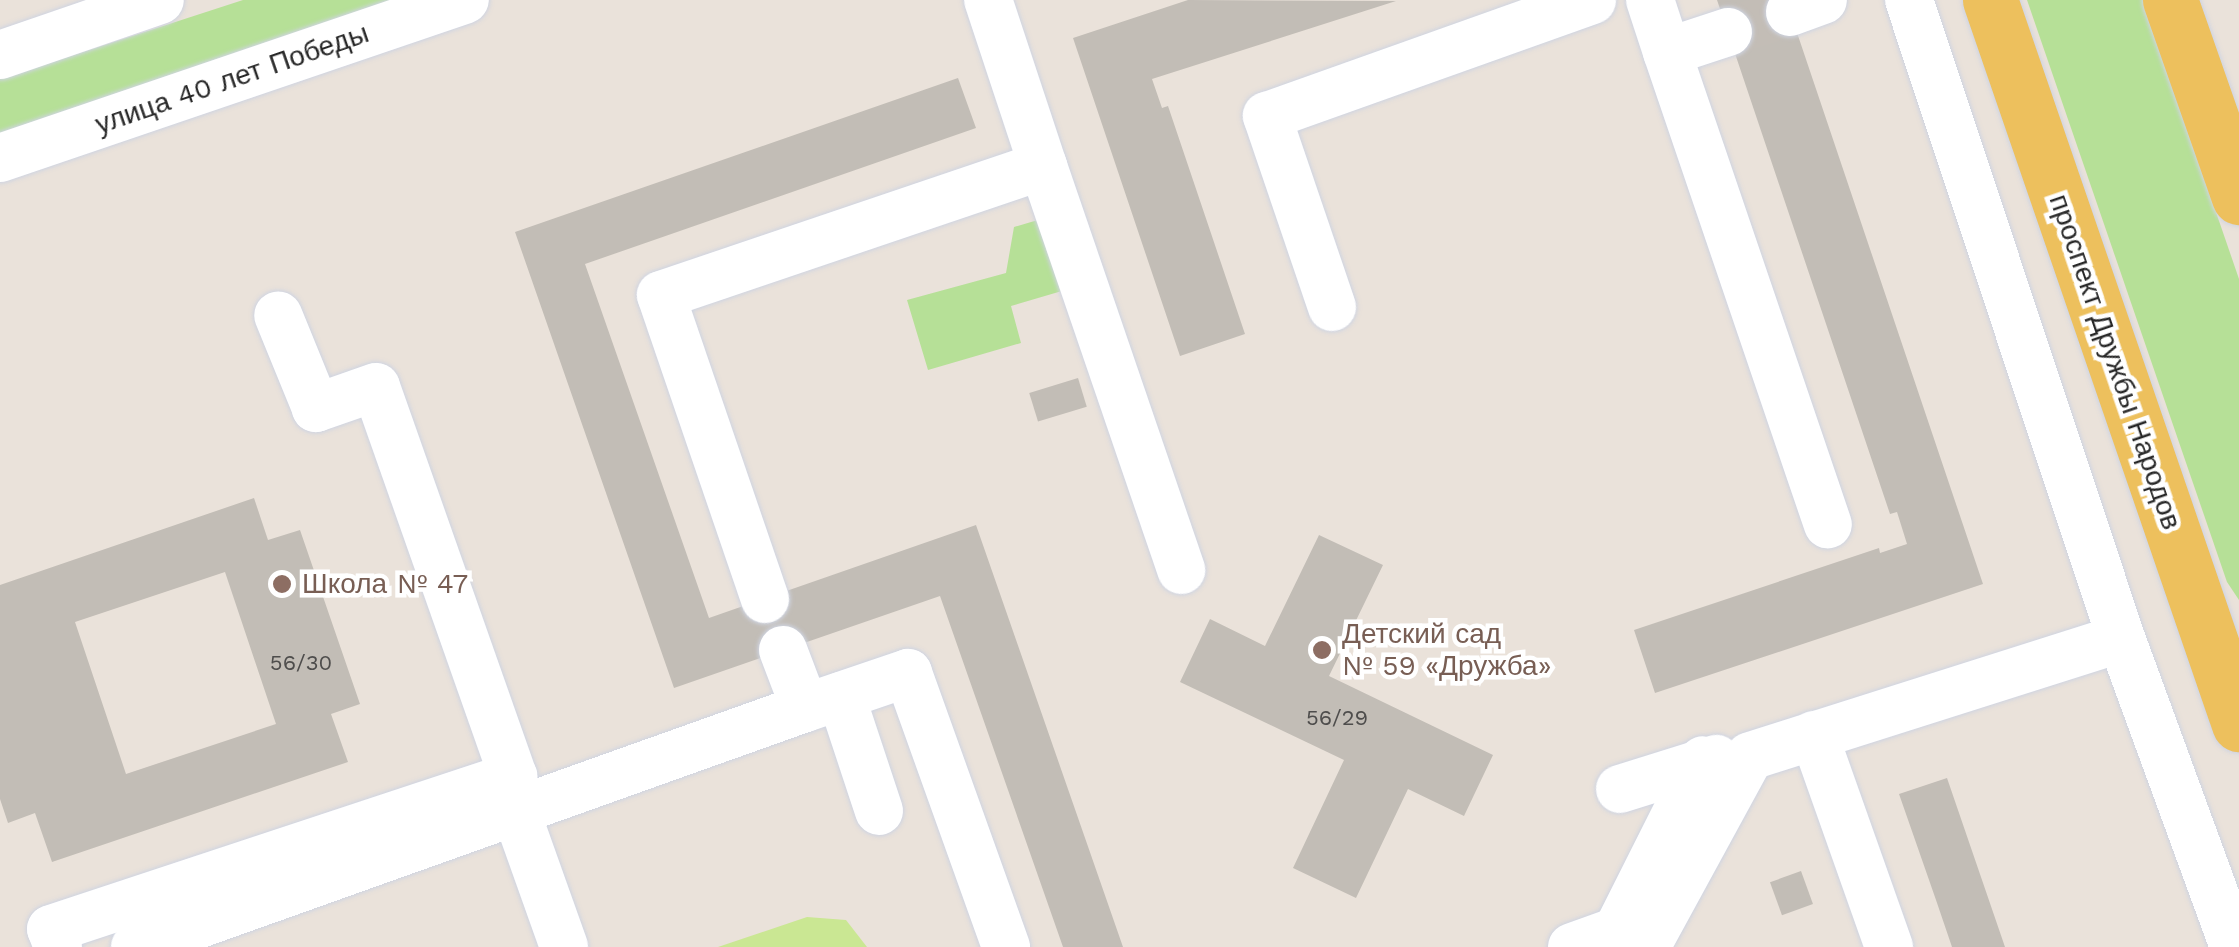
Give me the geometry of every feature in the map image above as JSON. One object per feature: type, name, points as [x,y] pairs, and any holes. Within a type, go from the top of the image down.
[{"type":"main road","name":"проспект Дружбы Народов","points":[[1990,0],[2239,724]]},
{"type":"main road","points":[[2170,0],[2239,198]]},
{"type":"street","points":[[0,55],[160,0]]},
{"type":"street","name":"улица 40 лет Победы","points":[[0,158],[465,0]]},
{"type":"street","points":[[988,0],[1181,570]]},
{"type":"street","points":[[1332,308],[1267,116],[1368,76],[1592,0]]},
{"type":"street","points":[[1650,0],[1828,524]]},
{"type":"street","points":[[1909,0],[2121,638],[2234,947]]},
{"type":"street","points":[[1668,52],[1728,32]]},
{"type":"street","points":[[765,598],[662,295],[1043,166]]},
{"type":"street","points":[[278,316],[316,408],[376,387],[513,776],[510,795],[564,947]]},
{"type":"street","points":[[1620,789],[1703,760],[1750,756],[2121,638]]},
{"type":"street","points":[[783,650],[823,702],[879,810]]},
{"type":"street","points":[[134,947],[427,824],[908,673],[1006,947]]},
{"type":"street","points":[[1814,735],[1889,947]]},
{"type":"street","points":[[1646,947],[1750,756]]},
{"type":"street","points":[[1572,947],[1617,931],[1703,760]]},
{"type":"street","points":[[58,947],[51,929],[427,824]]},
{"type":"green space","points":[[243,0],[411,0],[0,141],[0,79]]},
{"type":"green space","points":[[2027,0],[2143,0],[2239,279],[2239,600],[2227,582]]},
{"type":"green space","points":[[1068,211],[1089,283],[1011,306],[1021,343],[928,370],[907,300],[1006,273],[1014,227]]},
{"type":"green space","points":[[807,917],[846,920],[867,947],[718,947]]},
{"type":"building","points":[[1188,0],[1396,1],[1152,79],[1162,108],[1168,106],[1245,334],[1180,356],[1073,38]]},
{"type":"building","points":[[1717,0],[1786,0],[1983,584],[1655,693],[1634,630],[1879,548],[1880,553],[1907,544],[1897,512],[1890,514]]},
{"type":"building","points":[[958,78],[976,128],[585,264],[709,618],[976,525],[1123,947],[1063,947],[940,596],[674,688],[515,232]]},
{"type":"building","points":[[1078,378],[1087,407],[1038,422],[1029,393]]},
{"type":"building","points":[[254,498],[268,540],[300,530],[360,704],[331,714],[348,762],[52,862],[35,813],[8,823],[0,799],[0,585]],"holes":[[[225,572],[276,724],[126,774],[75,622]]]},
{"type":"building","points":[[1319,535],[1383,565],[1329,676],[1493,755],[1464,816],[1408,789],[1356,898],[1293,868],[1344,760],[1180,682],[1210,619],[1265,646]]},
{"type":"building","points":[[1947,778],[2005,947],[1952,947],[1899,794]]},
{"type":"building","points":[[1801,871],[1813,904],[1782,915],[1770,882]]},
{"type":"tunnel","points":[[1728,32],[1790,12]]},
{"type":"place","name":"Школа № 47","points":[[282,584]]},
{"type":"place","name":"Детский сад № 59 «Дружба»","points":[[1322,650]]}]
